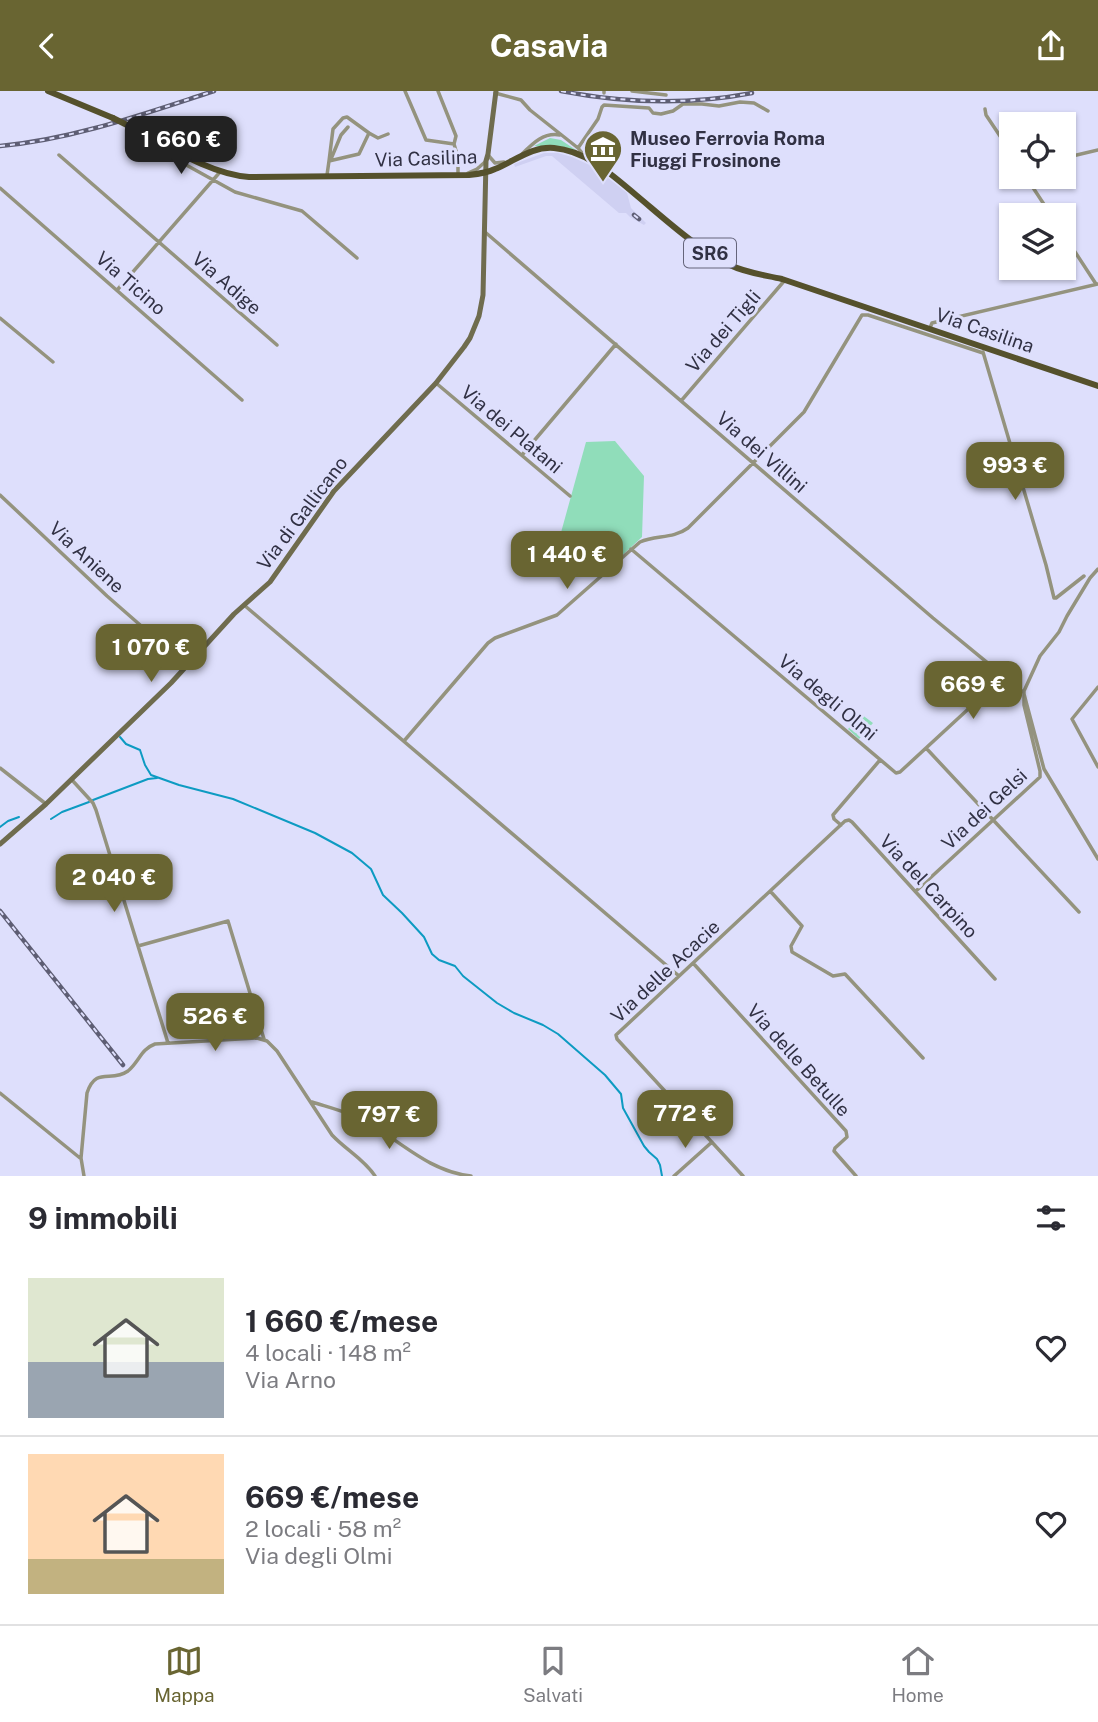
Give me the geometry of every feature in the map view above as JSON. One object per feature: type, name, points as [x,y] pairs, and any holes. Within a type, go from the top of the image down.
[{"type":"main road","name":"Via Casilina","points":[[48,91],[113,118],[220,172],[249,177],[459,176],[486,173],[539,149],[552,148],[574,153],[588,158],[607,171],[674,226],[728,264],[785,280],[930,328],[984,350],[1098,386]]},
{"type":"street","points":[[405,91],[426,141],[454,144]]},
{"type":"street","points":[[438,91],[456,136],[454,144],[459,176],[475,170],[488,151],[495,163],[517,158],[544,137],[554,134],[562,136]]},
{"type":"street","points":[[632,91],[666,95]]},
{"type":"street","points":[[495,92],[521,100],[588,158]]},
{"type":"street","name":"Via di Gallicano","points":[[0,844],[46,804],[264,588],[340,484],[436,383],[470,338],[479,316],[483,295],[486,173],[495,92]]},
{"type":"street","points":[[578,148],[598,119],[603,103],[649,108],[658,114],[673,111],[683,104],[719,106],[752,102],[768,111]]},
{"type":"street","points":[[985,109],[999,134]]},
{"type":"street","points":[[327,177],[333,129],[343,117],[378,138],[388,134]]},
{"type":"street","points":[[329,161],[341,135],[348,127]]},
{"type":"street","points":[[329,161],[360,154],[369,133]]},
{"type":"street","points":[[1076,155],[1098,150]]},
{"type":"street","points":[[161,151],[238,193],[302,211],[357,258]]},
{"type":"street","name":"Via Adige","points":[[59,155],[277,345]]},
{"type":"street","points":[[118,290],[220,172]]},
{"type":"street","name":"Via Ticino","points":[[0,188],[242,400]]},
{"type":"street","name":"Via dei Villini","points":[[484,232],[1023,692]]},
{"type":"street","points":[[930,328],[932,323],[1097,284],[1076,253]]},
{"type":"street","name":"Via dei Tigli","points":[[681,401],[785,280]]},
{"type":"street","points":[[404,741],[489,642],[557,615],[631,549],[646,539],[673,536],[686,530],[804,412],[863,315],[984,350],[1054,598],[1084,576]]},
{"type":"street","points":[[0,318],[53,362]]},
{"type":"street","points":[[521,456],[616,344]]},
{"type":"street","name":"Via dei Platani","points":[[436,383],[570,496]]},
{"type":"street","name":"Via Aniene","points":[[0,495],[107,596],[187,666]]},
{"type":"street","name":"Via degli Olmi","points":[[631,549],[897,773],[1003,677]]},
{"type":"street","points":[[1098,569],[1088,581],[1059,632],[1040,656],[1023,692],[1045,772],[1098,859]]},
{"type":"street","points":[[244,605],[679,976]]},
{"type":"street","points":[[1098,687],[1072,718],[1098,767]]},
{"type":"street","name":"Via dei Gelsi","points":[[915,891],[1040,776],[1023,692]]},
{"type":"street","points":[[926,748],[1079,912]]},
{"type":"street","points":[[841,825],[834,819],[833,814],[880,760]]},
{"type":"street","points":[[0,768],[46,804]]},
{"type":"street","points":[[71,778],[95,808],[168,1043]]},
{"type":"street","name":"Via del Carpino","points":[[841,825],[847,820],[852,822],[995,979]]},
{"type":"street","name":"Via delle Acacie","points":[[743,1176],[616,1037],[841,825]]},
{"type":"street","points":[[771,892],[802,926],[791,946],[792,952],[832,975],[845,974],[923,1058]]},
{"type":"street","points":[[138,946],[228,921],[264,1039],[281,1055],[334,1136],[375,1176]]},
{"type":"street","name":"Via delle Betulle","points":[[693,963],[846,1131],[847,1137],[834,1152],[856,1176]]},
{"type":"street","points":[[84,1176],[80,1158],[88,1093],[92,1083],[101,1077],[124,1073],[148,1047],[156,1044],[264,1039]]},
{"type":"street","points":[[0,1093],[80,1158]]},
{"type":"street","points":[[310,1102],[365,1121],[411,1152],[449,1172],[471,1176]]},
{"type":"street","points":[[674,1176],[712,1142]]},
{"type":"shaded area","points":[[544,153],[558,153],[594,167],[627,193],[631,208],[646,223],[644,225],[626,213],[619,213],[552,156],[515,167],[514,164]]},
{"type":"green space","points":[[550,138],[561,140],[576,150],[534,146]]},
{"type":"green space","points":[[615,441],[644,476],[642,537],[613,564],[573,568],[557,547],[586,442]]},
{"type":"green space","points":[[861,714],[873,723],[859,739],[848,729]]},
{"type":"waterway","points":[[120,737],[126,744],[140,750],[151,775],[233,799],[315,833],[352,853],[371,869],[383,895],[424,937],[432,954],[455,966],[463,976],[497,1003],[558,1034],[605,1075],[621,1094],[623,1108],[644,1146],[657,1159],[662,1176]]},
{"type":"waterway","points":[[93,800],[157,778]]},
{"type":"waterway","points":[[51,819],[89,802]]},
{"type":"waterway","points":[[0,827],[19,817]]},
{"type":"railway","points":[[0,146],[82,132],[214,91]]},
{"type":"railway","points":[[561,91],[656,101],[752,93]]},
{"type":"railway","points":[[634,215],[639,219]]},
{"type":"railway","points":[[0,911],[123,1065]]},
{"type":"place","name":"Museo Ferrovia Roma Fiuggi Frosinone","points":[[603,183]]}]
